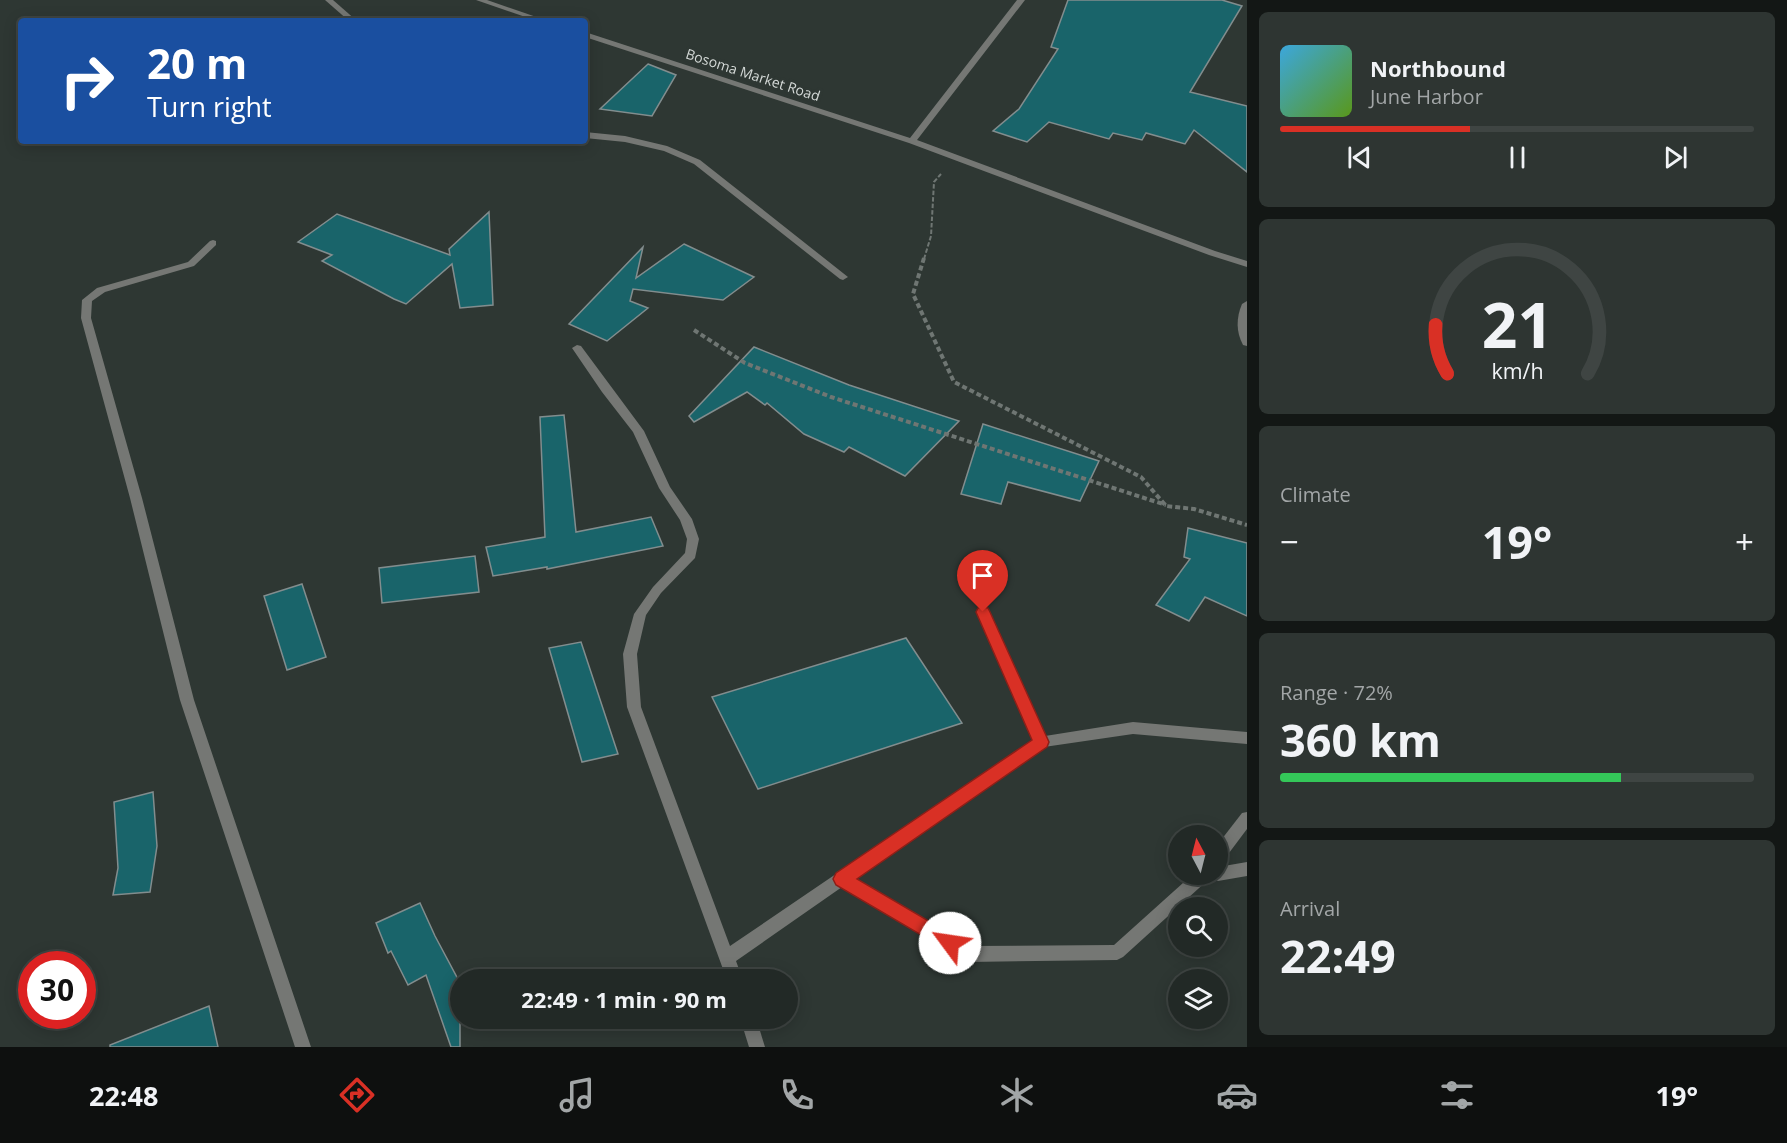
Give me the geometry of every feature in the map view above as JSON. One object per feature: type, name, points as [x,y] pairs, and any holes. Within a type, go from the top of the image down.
[{"type":"street","points":[[329,0],[350,18]]},
{"type":"street","points":[[480,0],[535,18]]},
{"type":"street","points":[[912,141],[1021,0]]},
{"type":"street","name":"Bosoma Market Road","points":[[588,35],[912,141],[1247,264]]},
{"type":"street","points":[[588,135],[625,139],[657,146],[697,162],[843,277]]},
{"type":"street","points":[[213,243],[191,264],[101,290],[87,300],[86,318],[136,498],[187,700],[303,1047]]},
{"type":"street","points":[[1247,304],[1241,315],[1247,343]]},
{"type":"street","points":[[578,348],[606,390],[638,430],[665,488],[686,519],[693,539],[691,555],[657,590],[640,614],[630,654],[634,707],[732,969]]},
{"type":"street","points":[[983,612],[1041,742]]},
{"type":"street","points":[[728,957],[1041,742],[1133,728],[1247,738]]},
{"type":"street","points":[[1228,843],[1247,818]]},
{"type":"street","points":[[1228,872],[1247,869]]},
{"type":"street","points":[[842,879],[968,954],[1117,952],[1198,885]]},
{"type":"street","points":[[751,1029],[757,1047]]},
{"type":"path","points":[[956,159],[934,182],[931,236],[913,294],[954,382],[1142,477],[1166,506]]},
{"type":"path","points":[[694,330],[746,363],[841,401],[1166,506],[1194,509],[1247,525]]},
{"type":"building","points":[[1068,0],[1222,0],[1242,6],[1190,92],[1247,106],[1247,172],[1194,130],[1185,144],[1146,133],[1142,140],[1113,133],[1109,139],[1049,122],[1027,142],[993,131],[1019,109],[1058,49],[1051,47]]},
{"type":"building","points":[[648,64],[676,75],[652,116],[600,109]]},
{"type":"building","points":[[489,212],[493,305],[460,308],[452,264],[406,304],[322,261],[332,255],[298,242],[337,214],[450,255],[449,249]]},
{"type":"building","points":[[684,244],[754,277],[723,300],[633,289],[630,301],[648,308],[607,341],[569,324],[643,247],[636,278]]},
{"type":"building","points":[[754,347],[849,385],[959,421],[905,476],[849,447],[844,452],[804,434],[767,403],[765,405],[747,392],[694,422],[689,416]]},
{"type":"building","points":[[564,415],[576,532],[651,517],[663,546],[547,569],[547,567],[493,576],[486,547],[545,537],[540,417]]},
{"type":"building","points":[[983,424],[1099,461],[1080,501],[1008,482],[1001,504],[961,494]]},
{"type":"building","points":[[1188,528],[1247,543],[1247,616],[1205,597],[1189,621],[1156,605],[1190,559],[1184,557]]},
{"type":"building","points":[[475,556],[479,592],[382,603],[379,568]]},
{"type":"building","points":[[302,584],[326,657],[287,670],[264,596]]},
{"type":"building","points":[[906,638],[962,723],[758,789],[712,697]]},
{"type":"building","points":[[581,642],[618,754],[582,762],[549,648]]},
{"type":"building","points":[[153,792],[157,846],[150,892],[113,895],[118,868],[114,802]]},
{"type":"building","points":[[420,903],[453,969],[450,969],[450,1029],[460,1029],[460,1047],[451,1047],[426,975],[408,985],[391,951],[388,953],[376,923]]},
{"type":"building","points":[[209,1006],[218,1047],[110,1047],[110,1045]]},
{"type":"route","points":[[950,943],[842,879],[1041,742],[983,612]]}]
